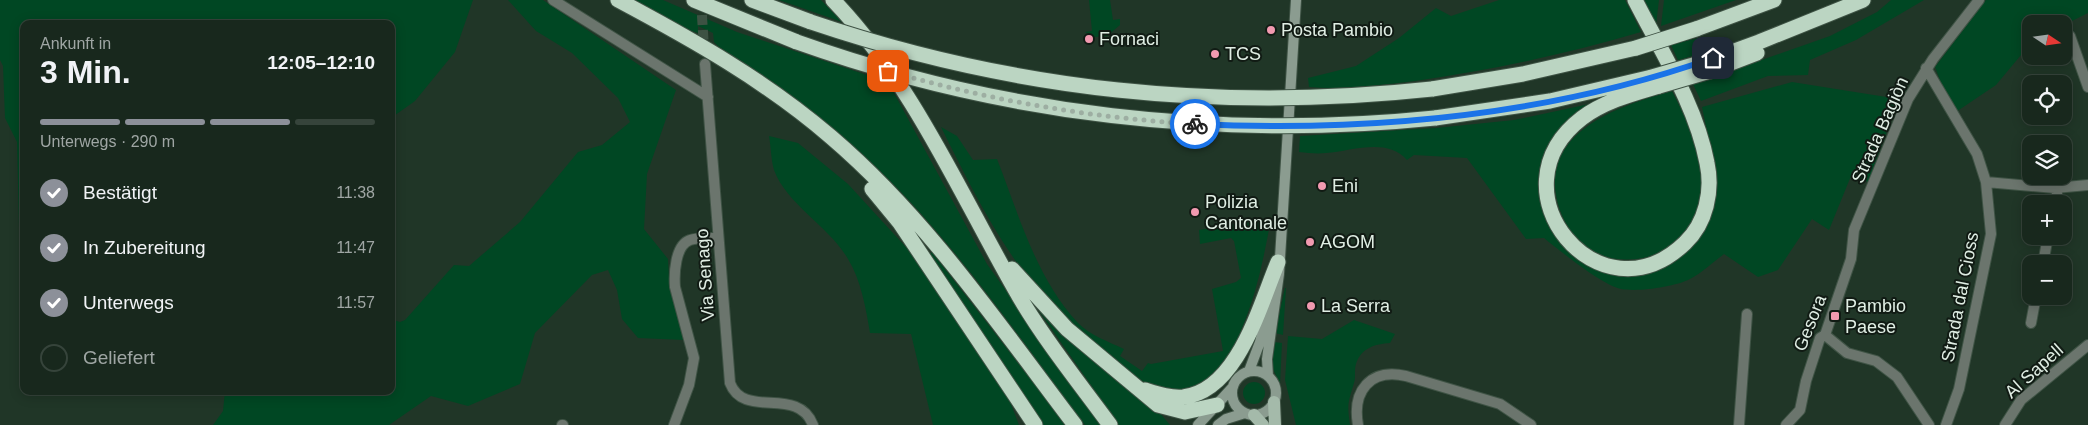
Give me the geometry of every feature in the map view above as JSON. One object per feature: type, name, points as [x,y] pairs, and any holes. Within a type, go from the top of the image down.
[{"type":"highway","points":[[618,0],[727,61],[806,116],[857,160],[916,222],[965,281],[1075,425]]},
{"type":"highway","points":[[694,0],[798,42],[873,67],[944,86],[1020,102],[1111,116],[1192,124],[1297,126],[1435,118],[1550,101],[1656,82],[1762,51],[1820,19],[1863,0]]},
{"type":"highway","points":[[752,0],[884,46],[947,62],[1042,81],[1104,90],[1194,98],[1266,99],[1349,96],[1432,89],[1524,74],[1636,48],[1696,29],[1774,0]]},
{"type":"highway","points":[[833,0],[853,21],[894,75],[1034,319],[1110,425]]},
{"type":"highway","points":[[1635,0],[1681,89],[1699,133],[1708,164],[1708,196],[1699,226],[1690,239],[1669,256],[1637,268],[1616,268],[1596,262],[1569,243],[1552,216],[1546,196],[1546,184],[1552,158],[1564,136],[1592,111],[1656,82]]},
{"type":"highway","points":[[806,116],[886,204],[1035,425]]},
{"type":"highway","points":[[982,227],[1010,267],[1051,314],[1158,405],[1178,411],[1192,411],[1217,405]]},
{"type":"highway","points":[[1138,387],[1162,395],[1184,397],[1200,391],[1214,382],[1230,367],[1243,345],[1279,257]]},
{"type":"main road","points":[[1268,376],[1267,359],[1276,304],[1296,0]]},
{"type":"main road","points":[[1249,371],[1266,322],[1279,257]]},
{"type":"main road","points":[[1198,425],[1232,388],[1238,377],[1249,371],[1263,373],[1268,376],[1276,388],[1274,402],[1275,425]]},
{"type":"main road","points":[[1232,388],[1233,400],[1263,425]]},
{"type":"main road","points":[[1218,425],[1226,419],[1268,410],[1274,402]]},
{"type":"street","points":[[553,0],[708,97]]},
{"type":"street","name":"Strada Bagiòn","points":[[1854,230],[1908,100],[1926,68],[1979,0]]},
{"type":"street","points":[[2072,42],[2088,87]]},
{"type":"street","name":"Via Senago","points":[[705,64],[729,374],[732,389],[739,397],[749,402],[792,404],[807,415],[813,425]]},
{"type":"street","name":"Strada dal Cioss","points":[[1926,68],[1977,154],[1986,182],[1991,234],[1959,389],[1946,425]]},
{"type":"street","points":[[1986,182],[2058,188],[2088,185]]},
{"type":"street","points":[[2057,195],[2058,188]]},
{"type":"street","name":"Gesora","points":[[1786,425],[1800,410],[1806,381],[1820,338],[1825,335],[1852,259],[1854,230]]},
{"type":"street","points":[[674,425],[689,385],[694,358],[675,287],[674,275],[685,243],[691,239],[718,238]]},
{"type":"street","points":[[2031,323],[2034,305]]},
{"type":"street","points":[[1739,425],[1747,314]]},
{"type":"street","points":[[1825,335],[1847,352],[1876,361],[1897,377],[1928,425]]},
{"type":"street","name":"Al Sapell","points":[[2005,425],[2021,400],[2088,345]]},
{"type":"street","points":[[1358,425],[1357,406],[1362,390],[1372,379],[1392,374],[1406,376],[1500,404],[1531,425]]},
{"type":"green space","points":[[0,0],[473,0],[455,52],[415,101],[395,115],[395,20],[20,20],[20,227],[17,142],[5,118],[3,66],[0,60]]},
{"type":"green space","points":[[508,0],[543,0],[676,90],[647,174],[644,229],[668,259],[669,278],[684,340],[638,338],[622,319],[617,290],[608,270],[592,275],[535,333],[520,384],[468,406],[431,396],[389,425],[213,425],[223,411],[225,395],[395,395],[395,320],[400,322],[405,320],[454,265],[469,266],[520,222],[578,152],[602,145],[630,122],[618,98],[572,53],[536,31]]},
{"type":"green space","points":[[632,0],[663,0],[737,32],[888,82],[987,264],[1102,425],[1085,425],[962,262],[909,201],[862,154],[803,105],[719,47],[714,42],[713,33],[698,26],[698,33],[691,31]]},
{"type":"green space","points":[[779,0],[821,0],[842,22]]},
{"type":"green space","points":[[1089,0],[1110,0],[1113,20],[1120,19],[1120,25],[1107,36],[1094,37],[1085,32],[1092,31]]},
{"type":"green space","points":[[1499,0],[1625,0],[1641,32],[1557,54],[1443,77],[1362,87],[1309,87],[1308,78],[1356,66],[1399,38],[1436,8],[1451,16]]},
{"type":"green space","points":[[1643,0],[1659,0],[1656,25]]},
{"type":"green space","points":[[1664,0],[1736,0],[1661,26]]},
{"type":"green space","points":[[1891,0],[1924,0],[1856,40],[1810,60],[1808,75],[1768,76],[1701,101],[1693,84],[1830,36],[1877,12]]},
{"type":"green space","points":[[1986,0],[2088,0],[2088,13],[2072,21],[2072,15],[2022,15],[2022,54],[1996,85],[1953,114],[1935,67]]},
{"type":"green space","points":[[1698,38],[1706,40],[1708,45],[1694,55],[1678,60],[1671,45]]},
{"type":"green space","points":[[1792,82],[1899,99],[1868,182],[1851,176],[1829,230],[1812,219],[1778,270],[1758,277],[1724,254],[1699,274],[1683,282],[1647,289],[1621,289],[1593,275],[1544,238],[1526,239],[1467,158],[1414,155],[1407,160],[1399,153],[1379,147],[1323,153],[1299,152],[1300,136],[1436,128],[1514,120],[1594,103],[1540,183],[1544,213],[1566,247],[1655,269],[1677,259],[1693,244],[1714,165],[1702,107]]},
{"type":"green space","points":[[1672,91],[1692,132],[1702,165],[1702,191],[1694,220],[1678,242],[1668,249],[1645,258],[1620,259],[1597,253],[1577,239],[1561,212],[1558,204],[1555,179],[1560,158],[1571,141],[1588,126],[1607,114]]},
{"type":"green space","points":[[941,127],[957,136],[973,160],[997,159],[1030,245],[1063,305],[1078,323],[1088,331],[1124,349],[1120,356],[1142,371],[1148,363],[1223,351],[1212,289],[1236,282],[1241,278],[1234,241],[1231,238],[1200,244],[1199,230],[1271,218],[1259,277],[1240,333],[1243,335],[1227,360],[1206,380],[1194,387],[1181,391],[1151,386],[1114,359],[1051,304],[1019,266],[994,228]]},
{"type":"green space","points":[[769,136],[798,143],[848,184],[915,257],[1009,399],[1019,425],[933,425],[911,334],[870,333],[867,314],[853,267],[840,247],[798,205],[780,183],[773,166]]},
{"type":"green space","points":[[932,252],[1066,425],[1042,425],[930,254]]},
{"type":"green space","points":[[1286,288],[1283,335],[1275,333]]},
{"type":"green space","points":[[1034,304],[1054,326],[1159,412],[1170,425],[1119,425]]},
{"type":"green space","points":[[1354,320],[1395,334],[1390,343],[1379,344],[1369,348],[1358,359],[1355,366],[1355,381],[1350,395],[1350,425],[1296,425],[1285,380],[1288,336],[1322,339]]},
{"type":"green space","points":[[1274,342],[1282,343],[1280,384],[1272,367]]},
{"type":"green space","points":[[1254,382],[1264,389],[1265,393],[1258,403],[1254,404],[1244,397],[1243,393],[1250,383]]},
{"type":"tunnel","points":[[701,0],[705,64]]},
{"type":"way so far","points":[[888,71],[967,92],[1062,110],[1195,124]]},
{"type":"place","name":"Posta Pambio","points":[[1271,30]]},
{"type":"place","name":"Fornaci","points":[[1089,39]]},
{"type":"place","name":"TCS","points":[[1215,54]]},
{"type":"place","name":"Eni","points":[[1322,186]]},
{"type":"place","name":"Polizia Cantonale","points":[[1195,212]]},
{"type":"place","name":"AGOM","points":[[1310,242]]},
{"type":"place","name":"La Serra","points":[[1311,306]]},
{"type":"place","name":"Pambio Paese","points":[[1835,316]]},
{"type":"route","points":[[1195,124],[1322,126],[1435,118],[1550,101],[1652,77],[1713,58]]}]
